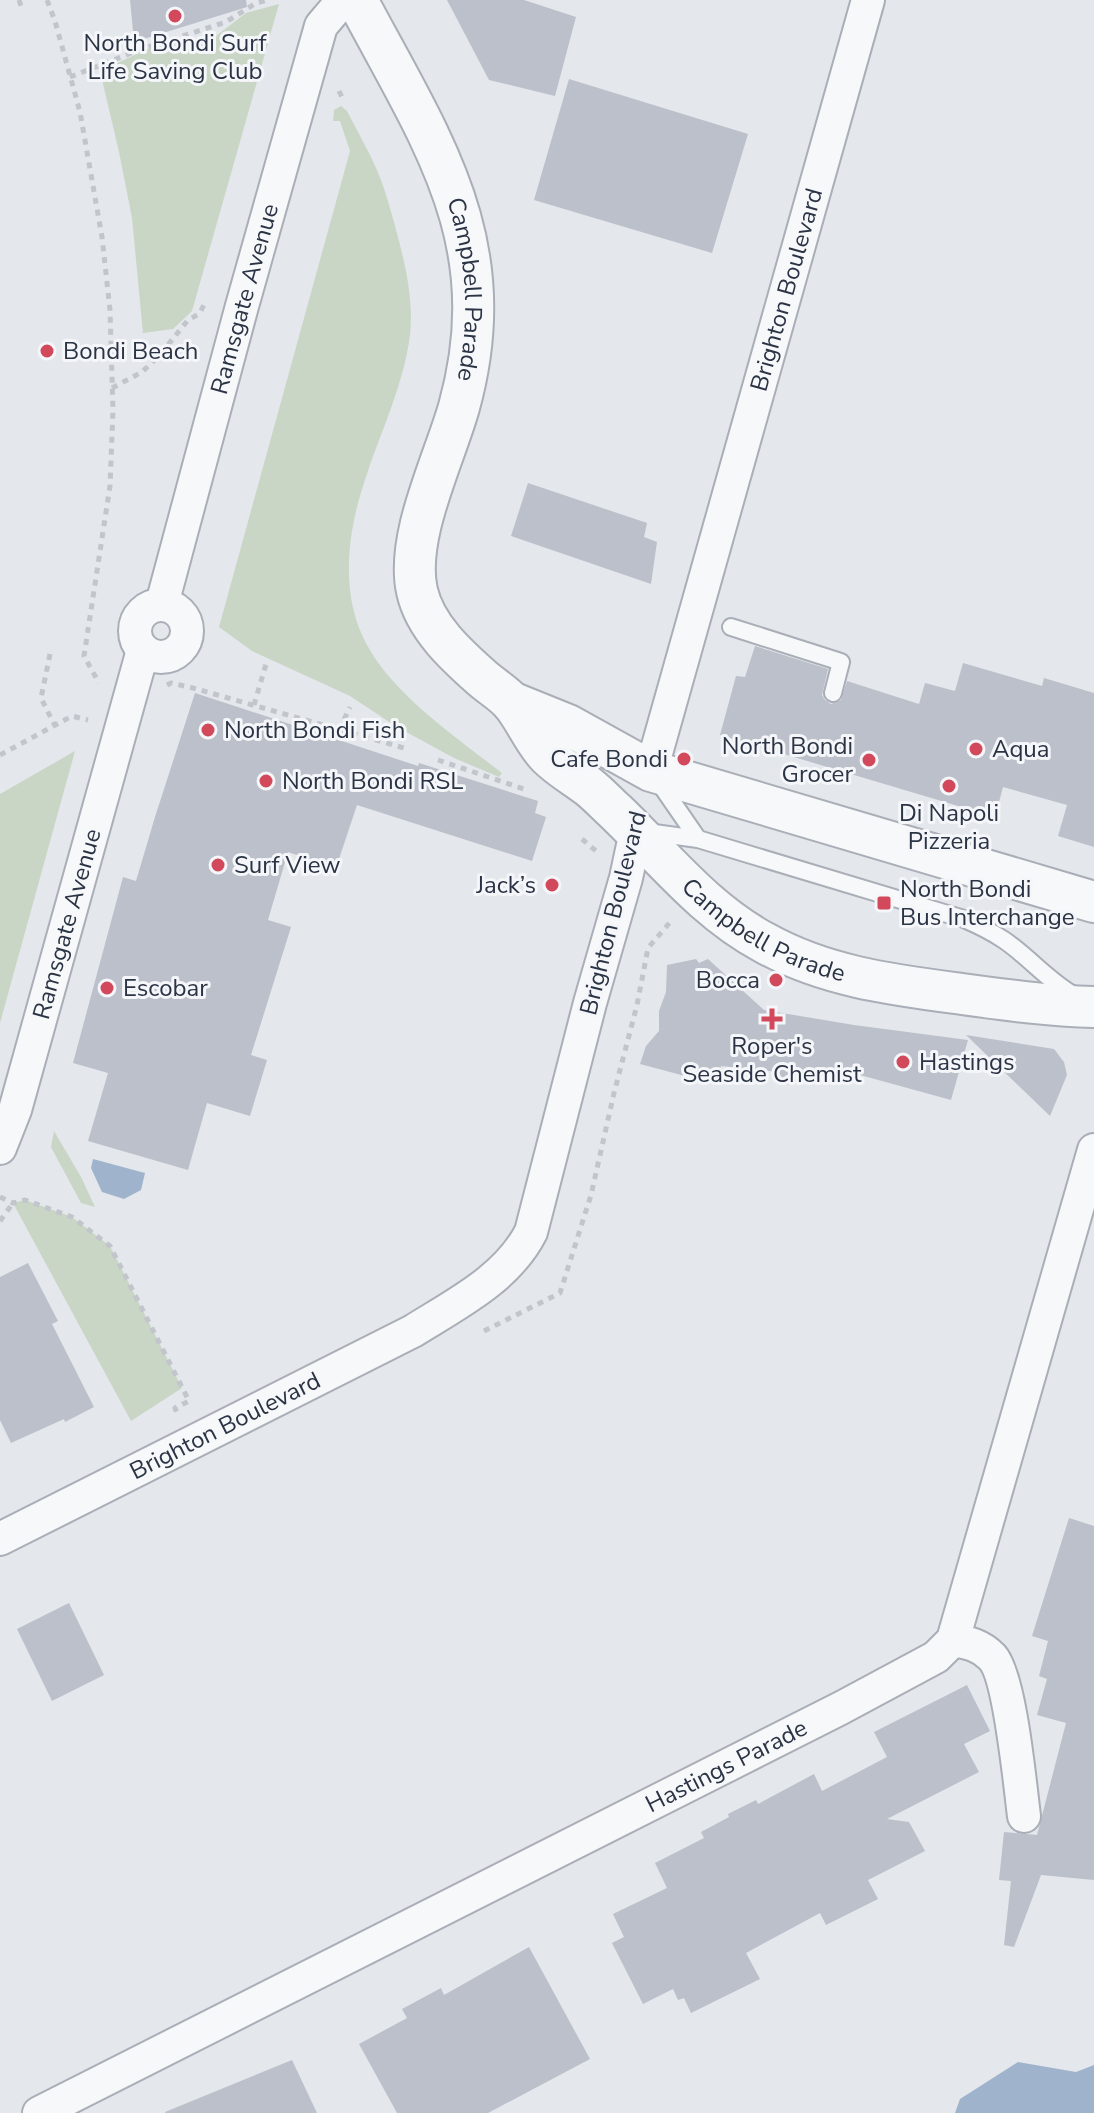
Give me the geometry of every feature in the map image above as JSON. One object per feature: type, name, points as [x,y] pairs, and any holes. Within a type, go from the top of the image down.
[{"type":"street","name":"Ramsgate Avenue","points":[[0,1148],[15,1110],[143,650],[165,657],[180,651],[185,644],[188,628],[182,614],[162,604],[321,26],[343,0]]},
{"type":"street","name":"Campbell Parade","points":[[357,0],[448,178],[463,223],[473,279],[473,340],[466,380],[414,559],[417,591],[431,623],[443,639],[481,678],[511,702],[568,725],[651,771],[1094,902]]},
{"type":"street","name":"Brighton Boulevard","points":[[0,1539],[413,1331],[474,1292],[522,1251],[531,1232],[626,878],[641,805],[868,0]]},
{"type":"street","name":"Campbell Parade","points":[[511,702],[547,755],[593,790],[692,890],[763,942],[808,964],[859,979],[1046,1005],[1094,1007]]},
{"type":"street","points":[[1024,1816],[1005,1688],[995,1659],[976,1644],[953,1640],[1094,1150]]},
{"type":"street","name":"Hastings Parade","points":[[39,2113],[865,1695],[936,1657],[953,1640]]},
{"type":"lane","points":[[731,627],[841,662],[833,693]]},
{"type":"lane","points":[[651,771],[698,839]]},
{"type":"lane","points":[[636,831],[698,839],[964,919],[1007,942],[1049,978],[1094,1007]]},
{"type":"path","points":[[19,0],[22,9]]},
{"type":"path","points":[[47,0],[80,112],[102,237],[110,310],[110,486],[84,656],[98,683],[148,692],[171,683],[404,748]]},
{"type":"path","points":[[70,77],[139,50],[221,24],[256,3],[268,0]]},
{"type":"path","points":[[112,388],[142,372],[159,356],[188,320],[199,314],[206,298]]},
{"type":"path","points":[[50,654],[41,698],[55,726]]},
{"type":"path","points":[[254,705],[266,664]]},
{"type":"path","points":[[339,730],[350,707]]},
{"type":"path","points":[[0,755],[72,716],[88,720]]},
{"type":"path","points":[[438,760],[532,791]]},
{"type":"path","points":[[582,839],[626,878]]},
{"type":"path","points":[[478,1333],[560,1293],[591,1195],[648,948],[672,920]]},
{"type":"path","points":[[0,1197],[13,1203],[25,1200],[72,1217],[110,1246],[189,1401],[175,1408],[191,1444]]},
{"type":"path","points":[[0,1221],[13,1203]]},
{"type":"green space","points":[[279,4],[192,311],[173,329],[143,333],[132,218],[100,71],[173,40],[212,39],[246,13]]},
{"type":"green space","points":[[341,106],[347,111],[382,182],[401,250],[411,307],[410,335],[403,371],[355,516],[349,560],[352,604],[367,645],[393,681],[428,715],[502,773],[499,777],[454,758],[397,727],[350,696],[252,651],[219,627],[350,151],[340,121],[333,121],[334,110]]},
{"type":"green space","points":[[75,751],[0,1023],[0,794]]},
{"type":"green space","points":[[54,1131],[95,1207],[81,1203],[51,1147]]},
{"type":"green space","points":[[25,1200],[72,1217],[110,1246],[182,1388],[131,1421],[13,1203]]},
{"type":"water","points":[[93,1159],[145,1173],[141,1190],[124,1199],[102,1192],[91,1168]]},
{"type":"water","points":[[1018,2062],[1076,2072],[1094,2065],[1094,2113],[955,2113],[960,2099]]},
{"type":"building","name":"North Bondi Surf Life Saving Club","points":[[130,0],[246,0],[247,7],[134,42]]},
{"type":"building","points":[[447,0],[524,0],[576,17],[555,96],[489,80]]},
{"type":"building","points":[[569,79],[748,134],[712,253],[534,200]]},
{"type":"building","points":[[528,483],[647,523],[644,537],[657,542],[651,584],[511,536]]},
{"type":"building","points":[[755,646],[828,669],[822,695],[831,704],[841,700],[847,681],[919,704],[925,683],[955,691],[963,663],[1042,686],[1044,678],[1094,693],[1094,847],[1058,836],[1067,805],[1003,787],[995,817],[720,735],[736,676],[745,677]]},
{"type":"building","points":[[195,693],[418,766],[419,763],[538,801],[535,813],[546,817],[532,861],[357,805],[336,868],[288,852],[268,920],[291,927],[251,1055],[267,1060],[250,1116],[207,1103],[188,1170],[88,1141],[108,1073],[73,1063],[123,877],[136,881]]},
{"type":"building","points":[[696,959],[699,963],[708,959],[764,1010],[968,1040],[951,1100],[842,1070],[839,1081],[810,1076],[788,1085],[778,1072],[721,1066],[715,1084],[640,1064],[646,1046],[659,1031],[659,1011],[666,992],[667,965]]},
{"type":"building","points":[[966,1035],[1054,1049],[1064,1062],[1067,1075],[1050,1116]]},
{"type":"building","points":[[28,1263],[58,1321],[52,1324],[94,1407],[11,1443],[0,1420],[0,1277]]},
{"type":"building","points":[[1069,1518],[1094,1526],[1094,1880],[1041,1875],[1014,1947],[1004,1945],[1011,1881],[999,1880],[1004,1832],[1037,1835],[1066,1723],[1037,1715],[1047,1679],[1039,1676],[1048,1641],[1032,1636]]},
{"type":"building","points":[[69,1603],[104,1675],[52,1701],[17,1629]]},
{"type":"building","points":[[967,1685],[990,1731],[964,1744],[979,1772],[887,1819],[909,1822],[925,1851],[868,1880],[878,1899],[826,1925],[820,1913],[746,1953],[760,1979],[691,2013],[684,1998],[678,2000],[673,1989],[643,2004],[612,1943],[624,1937],[613,1914],[667,1888],[655,1863],[704,1838],[701,1832],[756,1800],[758,1804],[814,1774],[822,1791],[887,1757],[874,1732]]},
{"type":"building","points":[[529,1947],[590,2059],[488,2113],[397,2113],[359,2044],[407,2018],[402,2009],[441,1988],[444,1995]]},
{"type":"building","points":[[292,2060],[317,2113],[165,2113],[165,2112]]},
{"type":"place","name":"North Bondi Surf Life Saving Club","points":[[175,16]]},
{"type":"place","name":"Bondi Beach","points":[[47,351]]},
{"type":"place","name":"North Bondi Fish","points":[[208,730]]},
{"type":"place","name":"Aqua","points":[[976,749]]},
{"type":"place","name":"Cafe Bondi","points":[[684,759]]},
{"type":"place","name":"North Bondi Grocer","points":[[869,760]]},
{"type":"place","name":"North Bondi RSL","points":[[266,781]]},
{"type":"place","name":"Di Napoli Pizzeria","points":[[949,786]]},
{"type":"place","name":"Surf View","points":[[218,865]]},
{"type":"place","name":"Jack’s","points":[[552,885]]},
{"type":"place","name":"North Bondi Bus Interchange","points":[[884,903]]},
{"type":"place","name":"Bocca","points":[[776,980]]},
{"type":"place","name":"Escobar","points":[[107,988]]},
{"type":"place","name":"Roper's Seaside Chemist","points":[[772,1019]]},
{"type":"place","name":"Hastings","points":[[903,1062]]}]
